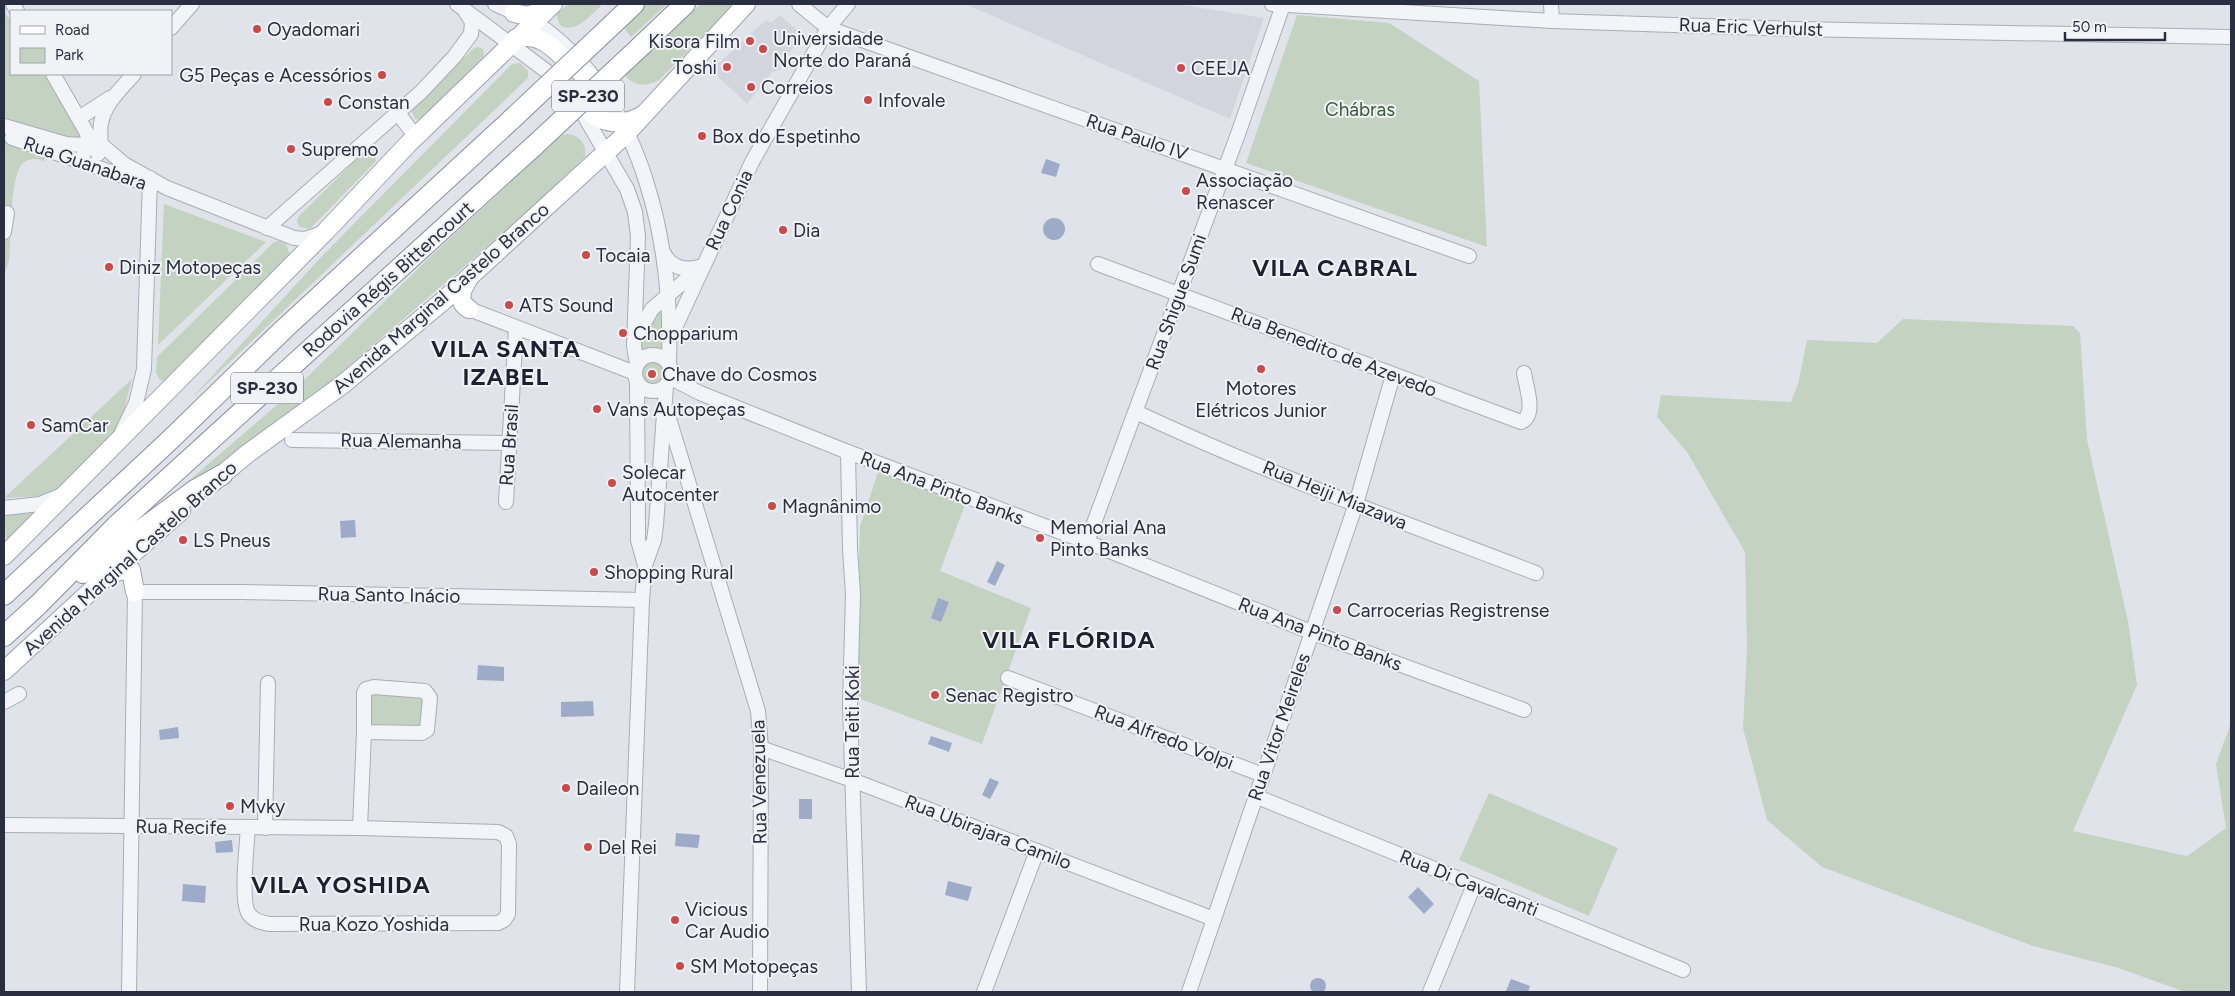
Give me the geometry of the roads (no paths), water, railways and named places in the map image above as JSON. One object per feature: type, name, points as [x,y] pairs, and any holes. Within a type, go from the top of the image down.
[{"type":"highway","name":"Rodovia Régis Bittencourt","points":[[4,595],[171,439],[284,328],[512,119],[634,4]]},
{"type":"highway","name":"Rodovia Régis Bittencourt","points":[[4,636],[38,605],[116,526],[535,145],[685,4]]},
{"type":"highway","points":[[38,605],[195,490],[222,475]]},
{"type":"main road","name":"Avenida Marginal Castelo Branco","points":[[4,671],[106,576],[222,475],[342,385],[471,276],[607,153],[624,128],[645,114],[746,4]]},
{"type":"main road","points":[[508,8],[532,15],[551,6]]},
{"type":"main road","points":[[4,556],[119,437],[325,232],[415,136],[551,6]]},
{"type":"main road","points":[[513,41],[530,36],[542,40],[580,72],[594,79]]},
{"type":"main road","points":[[569,92],[579,98],[593,114],[624,128]]},
{"type":"main road","points":[[469,310],[462,303],[461,298],[464,285],[471,276]]},
{"type":"main road","points":[[433,310],[449,305],[469,310]]},
{"type":"main road","points":[[106,576],[129,568],[136,592]]},
{"type":"street","points":[[172,27],[192,4]]},
{"type":"street","name":"Rua Conia","points":[[670,340],[702,266],[752,162],[828,28],[848,4]]},
{"type":"street","name":"Rua Eric Verhulst","points":[[1277,4],[1391,13],[1552,21],[1795,29],[2231,37]]},
{"type":"street","name":"Rua Shigue Sumi","points":[[1087,542],[1226,168],[1277,4]]},
{"type":"street","points":[[1378,4],[1391,13]]},
{"type":"street","points":[[1468,4],[1474,17]]},
{"type":"street","points":[[1551,4],[1552,21]]},
{"type":"street","points":[[459,6],[513,41],[569,92],[607,153],[630,195],[637,220],[638,236],[634,346],[638,540],[645,565]]},
{"type":"street","points":[[267,228],[421,92],[468,39],[472,22],[459,6]]},
{"type":"street","name":"Rua Paulo IV","points":[[804,7],[828,28],[1469,256]]},
{"type":"street","points":[[508,8],[533,22],[563,44],[594,79],[624,128],[640,162],[652,197],[669,293],[669,376],[656,525],[654,540],[645,565],[642,600],[627,992]]},
{"type":"street","points":[[54,75],[94,145]]},
{"type":"street","points":[[87,163],[109,103],[133,75]]},
{"type":"street","points":[[80,118],[97,108],[121,89]]},
{"type":"street","points":[[398,113],[415,136]]},
{"type":"street","name":"Rua Guanabara","points":[[4,126],[66,144],[94,145],[149,182]]},
{"type":"street","name":"Rua Guanabara","points":[[4,135],[168,188],[298,239],[325,232]]},
{"type":"street","points":[[119,437],[136,403],[144,369],[149,182]]},
{"type":"street","points":[[4,232],[7,213]]},
{"type":"street","name":"Rua Conia","points":[[662,251],[668,261],[676,266],[688,269],[702,266]]},
{"type":"street","name":"Rua Benedito de Azevedo","points":[[1098,264],[1521,422],[1528,417],[1530,407],[1524,374]]},
{"type":"street","name":"Rua Conia","points":[[634,346],[638,333],[648,314],[669,293],[702,266]]},
{"type":"street","points":[[469,310],[636,372],[645,389],[656,390],[669,376]]},
{"type":"street","name":"Rua Brasil","points":[[506,502],[516,328]]},
{"type":"street","points":[[636,372],[645,357],[656,355],[661,356],[669,376]]},
{"type":"street","name":"Rua Vitor Meireles","points":[[1189,992],[1356,504],[1393,375]]},
{"type":"street","name":"Rua Ana Pinto Banks","points":[[669,376],[708,396],[848,452],[1087,542],[1311,632],[1524,710]]},
{"type":"street","name":"Rua Venezuela","points":[[665,405],[756,701],[761,748],[760,992]]},
{"type":"street","name":"Rua Heiji Miazawa","points":[[1136,412],[1179,432],[1356,504],[1536,573]]},
{"type":"street","name":"Rua Alemanha","points":[[292,440],[510,443]]},
{"type":"street","name":"Rua Teiti Koki","points":[[848,452],[853,594],[850,705],[859,992]]},
{"type":"street","points":[[4,508],[40,504],[67,492]]},
{"type":"street","points":[[130,992],[136,592]]},
{"type":"street","name":"Rua Santo Inácio","points":[[136,592],[240,592],[642,600]]},
{"type":"street","name":"Rua Alfredo Volpi","points":[[1008,678],[1263,775]]},
{"type":"street","points":[[265,828],[268,683]]},
{"type":"street","points":[[360,828],[364,695],[366,689],[374,687],[419,689],[428,694],[429,724],[426,732],[364,732]]},
{"type":"street","points":[[4,702],[18,694]]},
{"type":"street","name":"Rua Ubirajara Camilo","points":[[761,748],[852,780],[1214,920]]},
{"type":"street","name":"Rua Di Cavalcanti","points":[[1255,796],[1683,970]]},
{"type":"street","name":"Rua Recife","points":[[4,825],[360,828],[494,832],[506,836]]},
{"type":"street","name":"Rua Kozo Yoshida","points":[[248,828],[245,907],[255,920],[269,924],[501,922],[506,918],[509,908],[509,844],[506,836]]},
{"type":"street","points":[[984,992],[1037,851]]},
{"type":"street","points":[[1430,992],[1474,885]]},
{"type":"water","points":[[1046,159],[1060,164],[1056,177],[1041,173]]},
{"type":"water","points":[[1054,218],[1062,221],[1065,229],[1062,237],[1054,240],[1046,237],[1043,229],[1046,221]]},
{"type":"water","points":[[355,520],[356,537],[341,538],[340,521]]},
{"type":"water","points":[[997,561],[1005,565],[995,586],[987,582]]},
{"type":"water","points":[[938,598],[949,602],[941,622],[931,618]]},
{"type":"water","points":[[478,665],[504,667],[504,681],[477,680]]},
{"type":"water","points":[[593,701],[594,716],[561,717],[561,702]]},
{"type":"water","points":[[178,727],[179,738],[160,740],[159,730]]},
{"type":"water","points":[[931,736],[952,743],[949,752],[928,744]]},
{"type":"water","points":[[990,778],[999,782],[990,799],[982,795]]},
{"type":"water","points":[[799,799],[812,799],[812,819],[799,819]]},
{"type":"water","points":[[676,833],[700,835],[698,848],[675,846]]},
{"type":"water","points":[[232,840],[233,852],[216,853],[215,842]]},
{"type":"water","points":[[948,881],[972,887],[968,901],[945,895]]},
{"type":"water","points":[[183,884],[206,886],[205,903],[182,901]]},
{"type":"water","points":[[1418,887],[1434,904],[1424,914],[1408,897]]},
{"type":"water","points":[[1315,978],[1321,978],[1326,983],[1324,992],[1315,994],[1310,989],[1310,983]]},
{"type":"water","points":[[1511,979],[1530,986],[1528,992],[1506,991]]},
{"type":"place","name":"Oyadomari","points":[[257,29]]},
{"type":"place","name":"Kisora Film","points":[[750,41]]},
{"type":"place","name":"Universidade Norte do Paraná","points":[[763,49]]},
{"type":"place","name":"Toshi","points":[[727,67]]},
{"type":"place","name":"CEEJA","points":[[1181,68]]},
{"type":"place","name":"G5 Peças e Acessórios","points":[[382,75]]},
{"type":"place","name":"Correios","points":[[751,87]]},
{"type":"place","name":"Infovale","points":[[868,100]]},
{"type":"place","name":"Constan","points":[[328,102]]},
{"type":"place","name":"Box do Espetinho","points":[[702,136]]},
{"type":"place","name":"Supremo","points":[[291,149]]},
{"type":"place","name":"Associação Renascer","points":[[1186,191]]},
{"type":"place","name":"Dia","points":[[783,230]]},
{"type":"place","name":"Tocaia","points":[[586,255]]},
{"type":"place","name":"Diniz Motopeças","points":[[109,267]]},
{"type":"place","name":"ATS Sound","points":[[509,305]]},
{"type":"place","name":"Chopparium","points":[[623,333]]},
{"type":"place","name":"Motores Elétricos Junior","points":[[1261,369]]},
{"type":"place","name":"Chave do Cosmos","points":[[652,374]]},
{"type":"place","name":"Vans Autopeças","points":[[597,409]]},
{"type":"place","name":"SamCar","points":[[31,425]]},
{"type":"place","name":"Solecar Autocenter","points":[[612,483]]},
{"type":"place","name":"Magnânimo","points":[[772,506]]},
{"type":"place","name":"Memorial Ana Pinto Banks","points":[[1040,538]]},
{"type":"place","name":"LS Pneus","points":[[183,540]]},
{"type":"place","name":"Shopping Rural","points":[[594,572]]},
{"type":"place","name":"Carrocerias Registrense","points":[[1337,610]]},
{"type":"place","name":"Senac Registro","points":[[935,695]]},
{"type":"place","name":"Daileon","points":[[566,788]]},
{"type":"place","name":"Mvky","points":[[230,806]]},
{"type":"place","name":"Del Rei","points":[[588,847]]},
{"type":"place","name":"Vicious Car Audio","points":[[675,920]]},
{"type":"place","name":"SM Motopeças","points":[[680,966]]},
{"type":"district","name":"VILA CABRAL","points":[[1335,267]]},
{"type":"district","name":"VILA SANTA IZABEL","points":[[506,362]]},
{"type":"district","name":"VILA FLÓRIDA","points":[[1069,639]]},
{"type":"district","name":"VILA YOSHIDA","points":[[341,884]]},
{"type":"park label","name":"Chábras","points":[[1360,109]]}]
